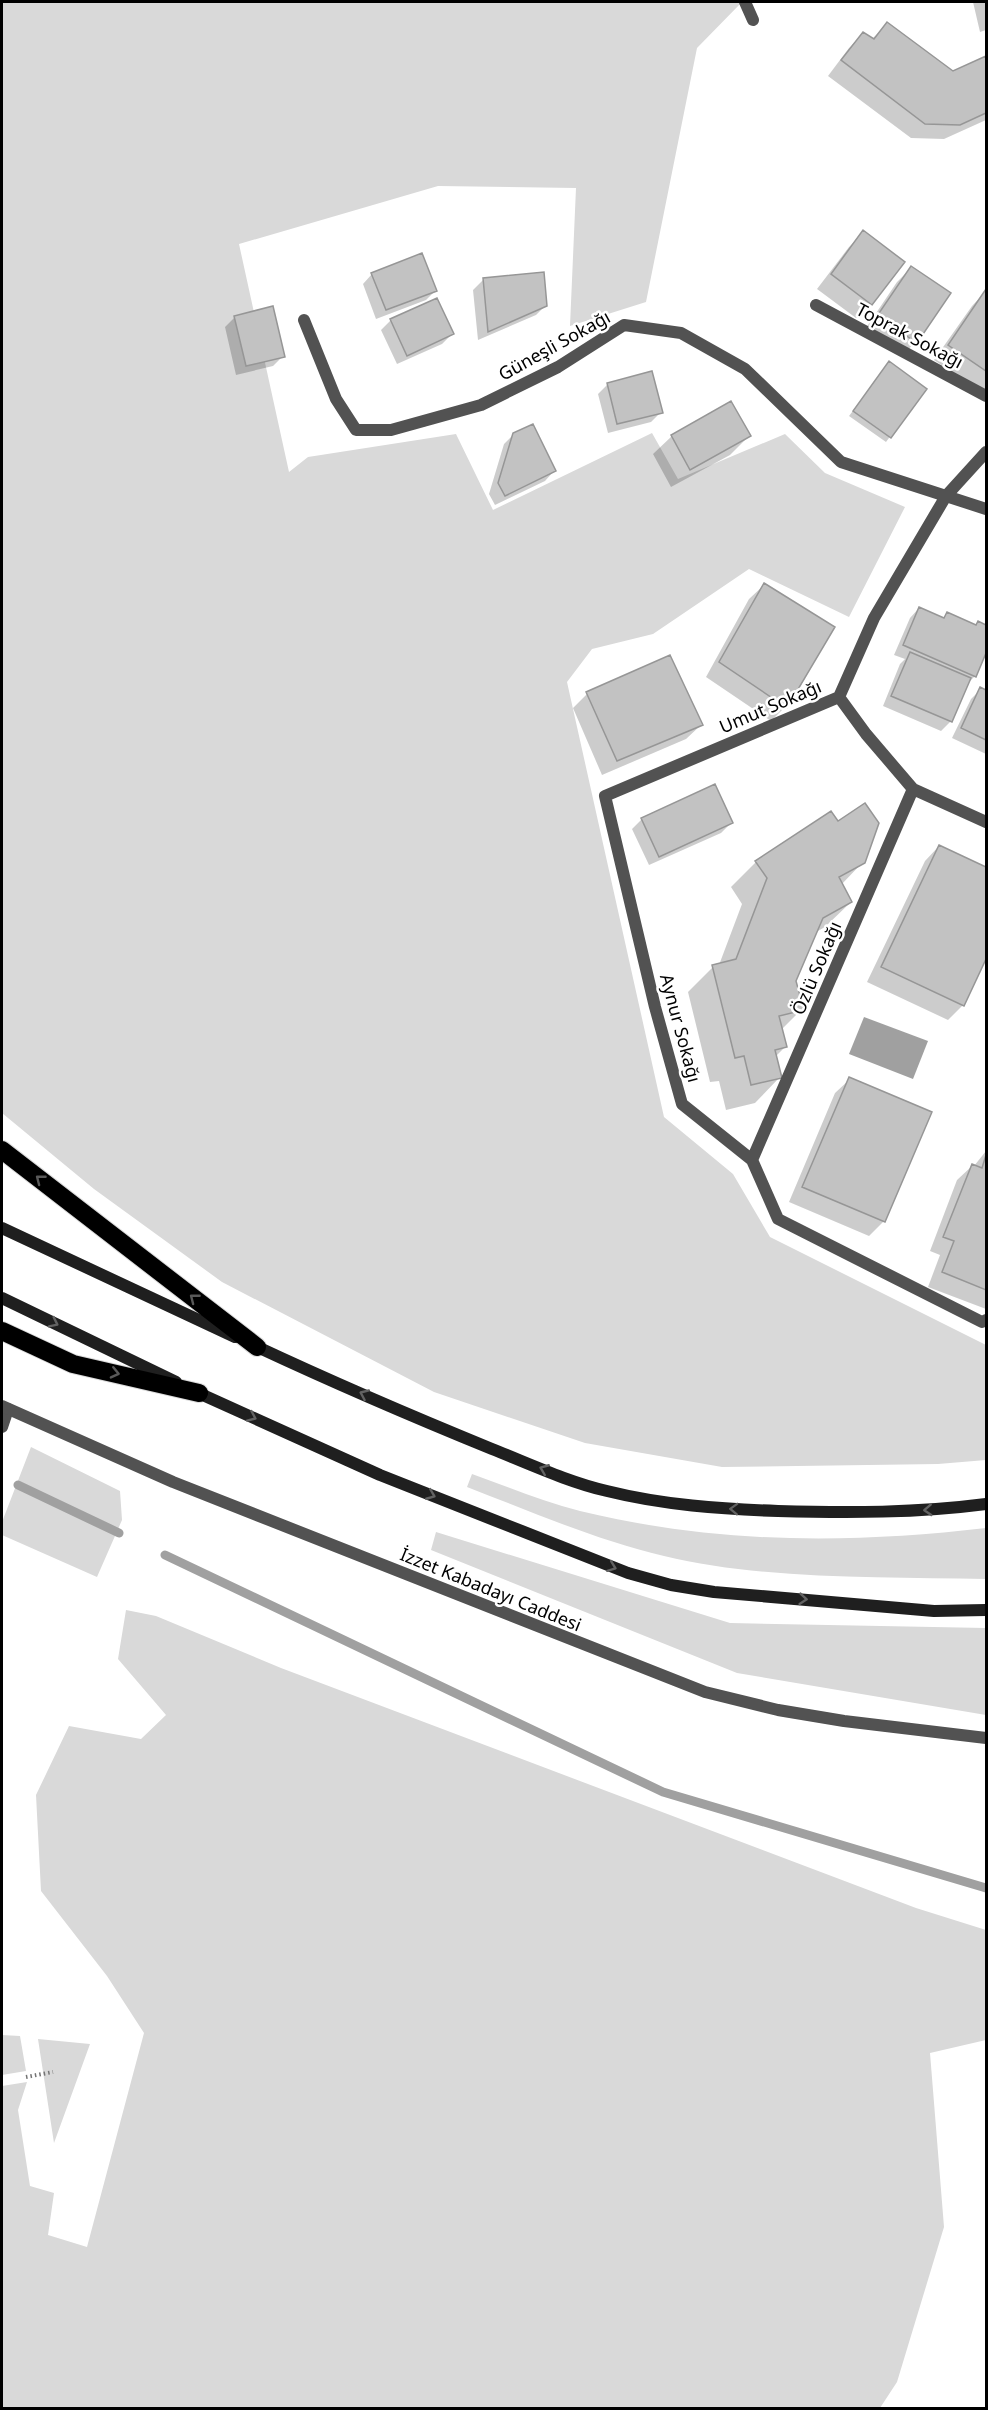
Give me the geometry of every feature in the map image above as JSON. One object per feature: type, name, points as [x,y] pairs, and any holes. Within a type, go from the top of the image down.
[{"type":"highway","points":[[2,1150],[257,1347]]},
{"type":"highway","points":[[2,1331],[73,1364],[199,1393]]},
{"type":"main road","points":[[2,1228],[257,1347],[458,1435],[560,1476],[606,1491],[657,1501],[724,1509],[851,1514],[987,1504]]},
{"type":"main road","points":[[2,1298],[199,1393],[380,1475],[628,1573],[671,1585],[714,1592],[934,1611],[987,1610]]},
{"type":"street","points":[[745,2],[753,20]]},
{"type":"street","name":"Toprak Sokağı","points":[[816,304],[987,396]]},
{"type":"street","name":"Güneşli Sokağı","points":[[304,320],[336,399],[356,430],[391,430],[481,405],[558,367],[624,326],[681,333],[745,369],[841,462],[987,509]]},
{"type":"street","name":"Umut Sokağı","points":[[606,796],[839,697],[874,618],[946,496],[987,452]]},
{"type":"street","points":[[839,697],[866,734],[913,789],[987,822]]},
{"type":"street","name":"Özlü Sokağı","points":[[752,1161],[913,789]]},
{"type":"street","name":"Aynur Sokağı","points":[[606,796],[653,996],[682,1104],[752,1161],[778,1219],[982,1322],[987,1320]]},
{"type":"street","points":[[2,1426],[5,1407]]},
{"type":"street","name":"İzzet Kabadayı Caddesi","points":[[5,1407],[174,1482],[705,1692],[778,1710],[844,1721],[987,1738]]},
{"type":"path","points":[[26,2077],[53,2072]]},
{"type":"shaded area","points":[[2,2],[742,2],[697,48],[646,302],[570,326],[576,188],[438,186],[239,244],[289,472],[308,457],[456,434],[493,510],[652,433],[678,479],[785,434],[825,473],[905,507],[849,617],[749,569],[653,634],[592,649],[567,682],[664,1117],[733,1174],[770,1237],[986,1345],[986,1460],[938,1464],[722,1467],[585,1443],[434,1392],[222,1282],[94,1189],[2,1113]]},
{"type":"shaded area","points":[[864,1017],[928,1041],[913,1079],[849,1054]]},
{"type":"shaded area","points":[[31,1447],[120,1491],[122,1520],[97,1577],[2,1535],[2,1522]]},
{"type":"shaded area","points":[[472,1474],[580,1511],[681,1530],[782,1538],[833,1538],[884,1537],[986,1528],[986,1579],[824,1576],[702,1564],[639,1549],[540,1516],[467,1487]]},
{"type":"shaded area","points":[[436,1532],[730,1623],[986,1628],[986,1715],[737,1673],[431,1550]]},
{"type":"shaded area","points":[[126,1610],[156,1616],[281,1668],[916,1908],[986,1930],[986,2040],[930,2053],[944,2227],[897,2382],[880,2408],[2,2408],[2,2086],[27,2082],[18,2110],[30,2186],[54,2193],[48,2235],[87,2247],[144,2033],[107,1976],[41,1891],[36,1795],[69,1726],[141,1739],[166,1715],[118,1659]]},
{"type":"shaded area","points":[[2,2035],[20,2036],[26,2071],[2,2075]]},
{"type":"shaded area","points":[[38,2039],[90,2044],[54,2143]]},
{"type":"building","points":[[887,22],[953,71],[986,56],[986,113],[960,125],[925,124],[841,60],[863,32],[874,39]]},
{"type":"building","points":[[863,230],[905,262],[872,305],[831,274]]},
{"type":"building","points":[[422,253],[437,291],[386,310],[371,273]]},
{"type":"building","points":[[911,266],[951,293],[917,343],[877,316]]},
{"type":"building","points":[[544,272],[547,306],[488,332],[483,278]]},
{"type":"building","points":[[986,289],[986,371],[948,345]]},
{"type":"building","points":[[437,298],[454,334],[407,356],[390,319]]},
{"type":"building","points":[[273,306],[285,357],[246,366],[234,316]]},
{"type":"building","points":[[889,361],[927,389],[891,438],[853,411]]},
{"type":"building","points":[[652,371],[663,413],[617,424],[607,383]]},
{"type":"building","points":[[731,401],[751,436],[690,470],[671,435]]},
{"type":"building","points":[[533,424],[556,471],[505,496],[498,483],[513,433]]},
{"type":"building","points":[[764,583],[835,627],[787,708],[719,662]]},
{"type":"building","points":[[919,607],[944,618],[947,612],[976,625],[978,621],[986,625],[986,653],[976,677],[903,645]]},
{"type":"building","points":[[910,652],[971,678],[952,722],[891,696]]},
{"type":"building","points":[[670,655],[703,725],[617,761],[586,692]]},
{"type":"building","points":[[980,687],[986,690],[986,740],[961,728]]},
{"type":"building","points":[[715,784],[733,823],[659,857],[641,818]]},
{"type":"building","points":[[865,803],[879,823],[865,863],[839,877],[852,902],[823,918],[796,981],[804,1010],[779,1016],[787,1047],[775,1050],[782,1078],[751,1085],[744,1056],[735,1058],[712,965],[736,959],[767,878],[755,861],[831,811],[838,821]]},
{"type":"building","points":[[939,845],[986,867],[986,959],[964,1006],[881,967]]},
{"type":"building","points":[[849,1077],[932,1112],[885,1222],[802,1187]]},
{"type":"building","points":[[986,1155],[986,1290],[942,1272],[954,1241],[943,1237],[972,1164],[982,1168]]},
{"type":"waterway","points":[[18,1485],[119,1533]]},
{"type":"waterway","points":[[165,1555],[663,1792],[986,1888]]}]
